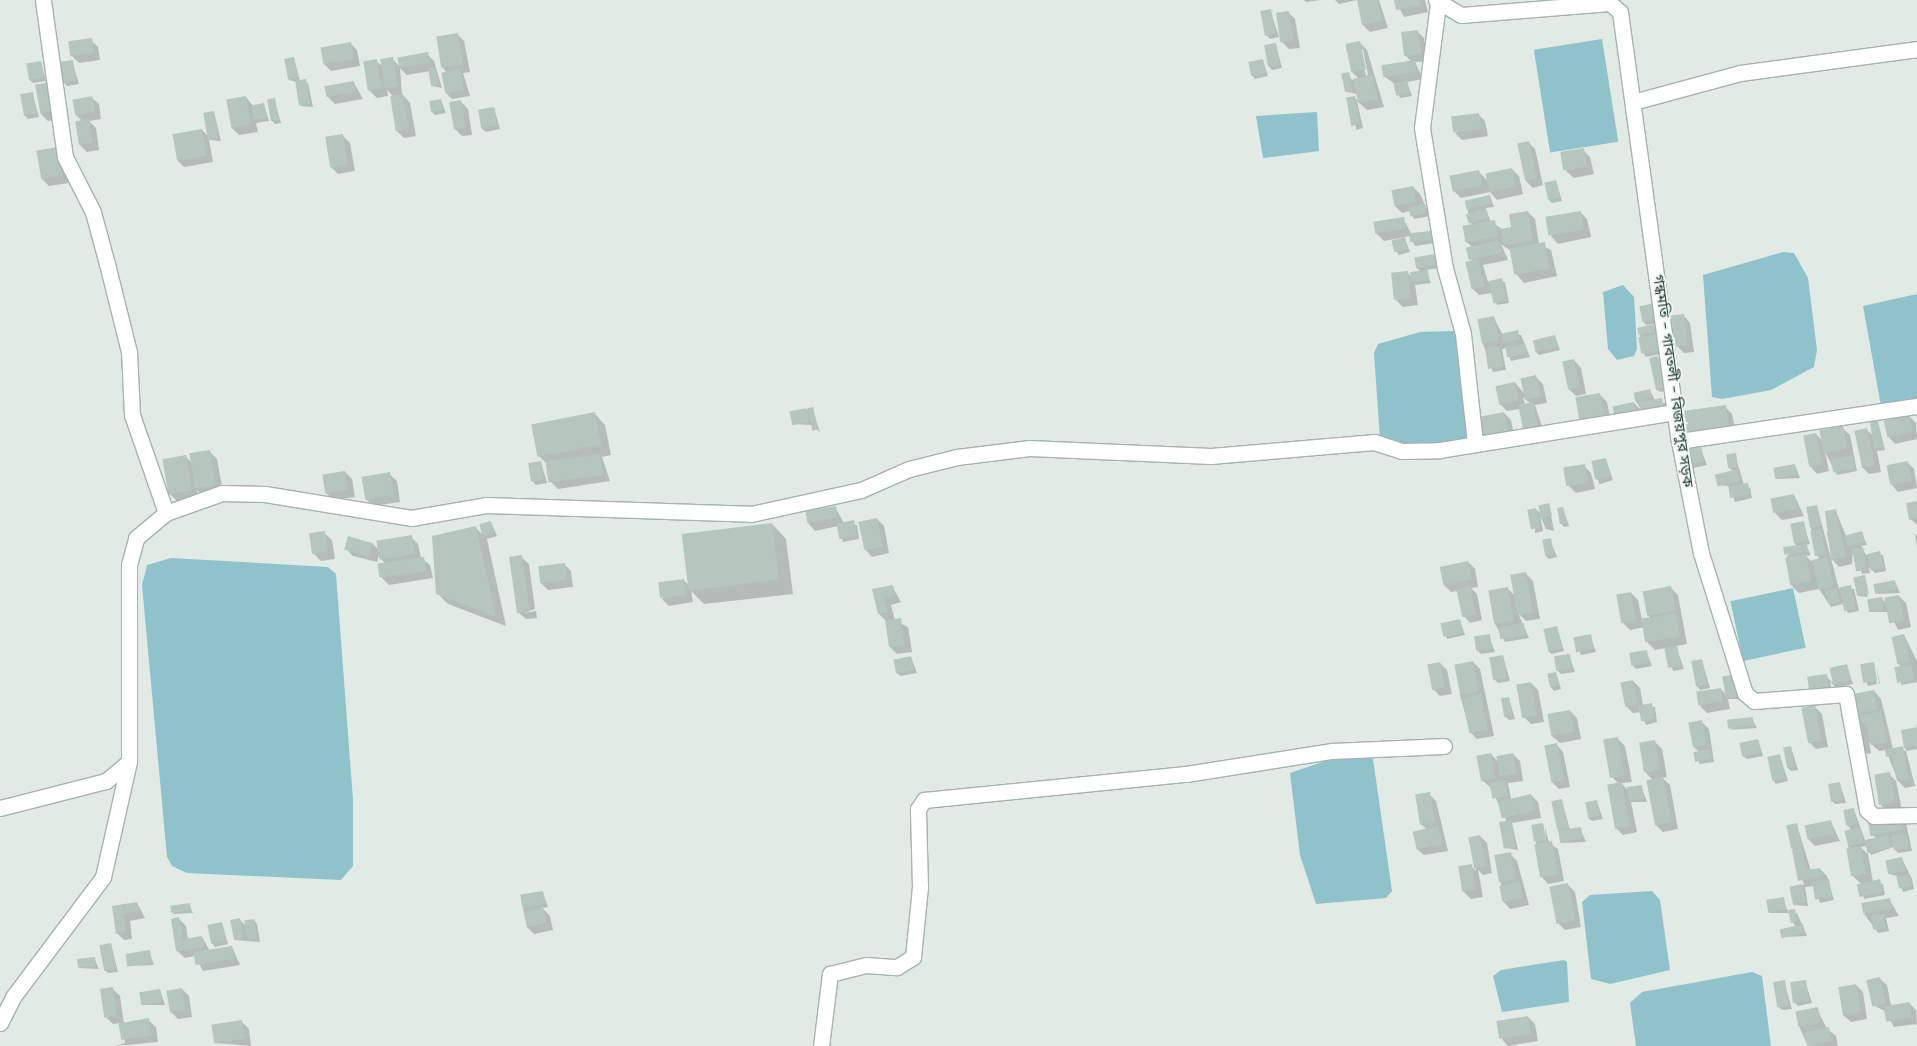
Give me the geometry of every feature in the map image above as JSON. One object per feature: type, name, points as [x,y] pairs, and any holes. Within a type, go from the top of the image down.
[{"type":"street","points":[[42,0],[64,157],[93,212],[128,352],[132,415],[166,514]]},
{"type":"street","points":[[1437,2],[1422,128],[1445,268],[1463,334],[1475,442]]},
{"type":"street","name":"গন্ধমতি - গাবতলী - বিজয়পুর সড়ক","points":[[1437,2],[1461,15],[1616,5],[1633,102],[1678,441],[1701,553],[1745,693],[1754,701],[1846,694],[1868,810],[1874,816],[1917,815]]},
{"type":"street","points":[[1633,102],[1740,73],[1917,50]]},
{"type":"street","points":[[1678,441],[1917,406]]},
{"type":"street","points":[[0,1024],[13,997],[103,877],[130,762],[130,565],[136,538],[166,514],[230,493],[265,494],[412,518],[486,505],[752,514],[862,490],[909,469],[957,458],[1029,448],[1210,456],[1369,442],[1401,451],[1440,450],[1475,442],[1675,412]]},
{"type":"street","points":[[822,1046],[830,974],[866,965],[897,967],[913,957],[920,887],[918,809],[924,800],[1186,774],[1332,751],[1444,746]]},
{"type":"street","points":[[0,808],[106,781],[130,762]]},
{"type":"water","points":[[1602,39],[1618,142],[1550,153],[1534,50]]},
{"type":"water","points":[[1317,112],[1319,151],[1263,158],[1256,116]]},
{"type":"water","points":[[1783,252],[1794,253],[1808,278],[1817,350],[1814,367],[1771,390],[1722,399],[1712,397],[1703,275]]},
{"type":"water","points":[[1623,285],[1634,297],[1637,349],[1634,356],[1617,360],[1608,349],[1603,292]]},
{"type":"water","points":[[1917,294],[1917,401],[1881,406],[1863,306]]},
{"type":"water","points":[[1454,331],[1464,340],[1471,440],[1402,448],[1380,439],[1374,353],[1378,344],[1420,332]]},
{"type":"water","points":[[171,558],[328,567],[336,574],[353,800],[353,866],[341,880],[187,873],[172,866],[167,857],[142,585],[147,565]]},
{"type":"water","points":[[1793,588],[1806,648],[1743,661],[1730,601]]},
{"type":"water","points":[[1362,756],[1373,759],[1392,891],[1386,898],[1316,904],[1300,855],[1290,773],[1337,757]]},
{"type":"water","points":[[1652,891],[1660,900],[1670,970],[1610,984],[1591,979],[1582,902],[1590,895]]},
{"type":"water","points":[[1564,960],[1567,962],[1569,1002],[1502,1012],[1493,976],[1501,970]]},
{"type":"water","points":[[1752,972],[1762,976],[1771,1046],[1636,1046],[1630,1003],[1642,992]]},
{"type":"building","points":[[1357,0],[1378,0],[1382,21],[1362,25]]},
{"type":"building","points":[[1394,0],[1420,0],[1421,6],[1396,10]]},
{"type":"building","points":[[1271,9],[1276,34],[1265,36],[1260,11]]},
{"type":"building","points":[[1289,11],[1293,41],[1280,43],[1276,13]]},
{"type":"building","points":[[1418,30],[1421,54],[1404,56],[1401,32]]},
{"type":"building","points":[[458,33],[463,65],[441,68],[436,36]]},
{"type":"building","points":[[92,38],[94,53],[70,56],[68,41]]},
{"type":"building","points":[[1360,41],[1366,69],[1351,72],[1345,44]]},
{"type":"building","points":[[351,42],[354,59],[323,64],[320,47]]},
{"type":"building","points":[[1276,43],[1280,65],[1268,67],[1264,45]]},
{"type":"building","points":[[428,52],[430,63],[399,68],[397,57]]},
{"type":"building","points":[[294,57],[298,78],[288,80],[284,59]]},
{"type":"building","points":[[393,57],[398,87],[385,89],[380,59]]},
{"type":"building","points":[[377,59],[382,89],[368,91],[363,61]]},
{"type":"building","points":[[1263,59],[1266,73],[1251,76],[1248,62]]},
{"type":"building","points":[[73,60],[76,81],[62,83],[59,62]]},
{"type":"building","points":[[1415,60],[1417,72],[1383,77],[1381,65]]},
{"type":"building","points":[[41,61],[44,78],[29,80],[26,64]]},
{"type":"building","points":[[436,67],[439,85],[431,86],[428,68]]},
{"type":"building","points":[[460,69],[464,90],[445,93],[441,73]]},
{"type":"building","points":[[1349,72],[1353,91],[1345,92],[1341,74]]},
{"type":"building","points":[[1373,75],[1378,100],[1358,103],[1353,79]]},
{"type":"building","points":[[306,79],[310,104],[299,105],[295,81]]},
{"type":"building","points":[[1407,80],[1410,93],[1396,96],[1393,83]]},
{"type":"building","points":[[354,81],[356,92],[326,97],[324,86]]},
{"type":"building","points":[[51,82],[56,111],[40,113],[35,85]]},
{"type":"building","points":[[33,92],[37,114],[24,116],[20,94]]},
{"type":"building","points":[[403,94],[409,130],[396,132],[390,96]]},
{"type":"building","points":[[92,96],[95,112],[75,116],[72,100]]},
{"type":"building","points":[[246,96],[251,125],[231,128],[226,99]]},
{"type":"building","points":[[1355,96],[1360,125],[1351,126],[1346,98]]},
{"type":"building","points":[[275,98],[279,120],[271,121],[267,99]]},
{"type":"building","points":[[441,99],[443,110],[431,112],[429,101]]},
{"type":"building","points":[[461,100],[466,128],[454,130],[449,102]]},
{"type":"building","points":[[264,103],[267,118],[254,120],[251,105]]},
{"type":"building","points":[[494,107],[497,126],[481,128],[478,110]]},
{"type":"building","points":[[214,111],[219,138],[208,139],[203,113]]},
{"type":"building","points":[[1479,113],[1481,129],[1453,132],[1451,116]]},
{"type":"building","points":[[89,119],[93,143],[79,145],[75,121]]},
{"type":"building","points":[[202,129],[207,156],[177,161],[172,134]]},
{"type":"building","points":[[343,134],[348,165],[330,167],[325,137]]},
{"type":"building","points":[[1529,141],[1537,178],[1525,181],[1517,143]]},
{"type":"building","points":[[57,147],[62,176],[41,179],[36,151]]},
{"type":"building","points":[[1584,148],[1587,167],[1563,171],[1560,152]]},
{"type":"building","points":[[1512,168],[1516,187],[1490,192],[1486,174]]},
{"type":"building","points":[[1479,170],[1482,186],[1453,191],[1450,176]]},
{"type":"building","points":[[1556,180],[1560,198],[1548,200],[1544,183]]},
{"type":"building","points":[[1413,186],[1416,202],[1394,206],[1391,190]]},
{"type":"building","points":[[1490,195],[1492,204],[1467,210],[1465,201]]},
{"type":"building","points":[[1425,204],[1427,213],[1410,217],[1408,208]]},
{"type":"building","points":[[1486,208],[1489,218],[1469,224],[1466,214]]},
{"type":"building","points":[[1528,211],[1533,241],[1504,245],[1501,229],[1511,227],[1509,214]]},
{"type":"building","points":[[1581,211],[1584,230],[1548,235],[1545,217]]},
{"type":"building","points":[[1404,217],[1406,229],[1375,234],[1373,222]]},
{"type":"building","points":[[1495,220],[1498,237],[1465,242],[1463,226]]},
{"type":"building","points":[[1431,231],[1432,240],[1410,242],[1409,233]]},
{"type":"building","points":[[1405,237],[1408,249],[1394,252],[1391,240]]},
{"type":"building","points":[[1499,240],[1502,253],[1469,260],[1466,248]]},
{"type":"building","points":[[1545,242],[1550,269],[1514,275],[1510,248]]},
{"type":"building","points":[[1434,254],[1436,265],[1416,268],[1414,257]]},
{"type":"building","points":[[1478,259],[1484,286],[1472,289],[1465,262]]},
{"type":"building","points":[[1428,270],[1429,280],[1411,282],[1410,272]]},
{"type":"building","points":[[1408,271],[1411,298],[1394,300],[1391,273]]},
{"type":"building","points":[[1502,278],[1507,300],[1494,304],[1488,281]]},
{"type":"building","points":[[1656,303],[1659,319],[1642,322],[1639,306]]},
{"type":"building","points":[[1684,314],[1688,345],[1675,346],[1671,316]]},
{"type":"building","points":[[1494,316],[1499,341],[1482,344],[1477,319]]},
{"type":"building","points":[[1654,324],[1656,332],[1639,335],[1637,328]]},
{"type":"building","points":[[1518,330],[1520,339],[1503,343],[1501,334]]},
{"type":"building","points":[[1656,334],[1659,351],[1641,354],[1638,337]]},
{"type":"building","points":[[1555,335],[1558,347],[1536,352],[1533,341]]},
{"type":"building","points":[[1525,343],[1527,354],[1507,357],[1505,346]]},
{"type":"building","points":[[1500,346],[1503,367],[1488,369],[1485,348]]},
{"type":"building","points":[[1658,356],[1665,388],[1656,390],[1649,358]]},
{"type":"building","points":[[1574,359],[1580,387],[1568,390],[1562,361]]},
{"type":"building","points":[[1536,375],[1541,396],[1525,400],[1520,379]]},
{"type":"building","points":[[1515,382],[1519,401],[1499,405],[1495,386]]},
{"type":"building","points":[[1650,389],[1652,398],[1635,402],[1633,393]]},
{"type":"building","points":[[1600,393],[1605,420],[1580,424],[1575,397]]},
{"type":"building","points":[[1662,398],[1664,410],[1641,413],[1639,402]]},
{"type":"building","points":[[1533,402],[1539,432],[1524,435],[1518,405]]},
{"type":"building","points":[[1634,402],[1637,416],[1615,420],[1612,407]]},
{"type":"building","points":[[1726,405],[1729,427],[1687,433],[1684,411]]},
{"type":"building","points":[[813,407],[818,429],[812,431],[807,408]]},
{"type":"building","points":[[806,408],[809,422],[792,425],[789,412]]},
{"type":"building","points":[[595,412],[601,444],[537,457],[531,424]]},
{"type":"building","points":[[1504,412],[1508,432],[1482,437],[1478,417]]},
{"type":"building","points":[[1909,415],[1913,432],[1887,437],[1884,421]]},
{"type":"building","points":[[1878,421],[1883,447],[1874,449],[1870,422]]},
{"type":"building","points":[[1843,426],[1847,449],[1823,453],[1819,430]]},
{"type":"building","points":[[1867,428],[1875,465],[1862,468],[1854,431]]},
{"type":"building","points":[[1816,433],[1822,464],[1809,467],[1803,435]]},
{"type":"building","points":[[1701,446],[1704,462],[1688,465],[1685,449]]},
{"type":"building","points":[[210,450],[216,486],[195,489],[189,453]]},
{"type":"building","points":[[1736,453],[1738,467],[1728,468],[1726,454]]},
{"type":"building","points":[[600,454],[603,475],[548,482],[546,462]]},
{"type":"building","points":[[186,455],[192,490],[169,495],[162,459]]},
{"type":"building","points":[[1852,455],[1855,468],[1833,473],[1831,460]]},
{"type":"building","points":[[1606,458],[1610,477],[1595,480],[1591,461]]},
{"type":"building","points":[[541,461],[544,480],[531,482],[528,463]]},
{"type":"building","points":[[1908,461],[1912,481],[1890,485],[1886,465]]},
{"type":"building","points":[[1585,464],[1588,483],[1566,486],[1563,467]]},
{"type":"building","points":[[1795,464],[1797,475],[1775,479],[1773,468]]},
{"type":"building","points":[[1738,469],[1741,481],[1718,486],[1715,475]]},
{"type":"building","points":[[345,471],[348,490],[325,493],[322,475]]},
{"type":"building","points":[[390,472],[394,495],[365,500],[361,477]]},
{"type":"building","points":[[1748,483],[1750,495],[1730,498],[1728,486]]},
{"type":"building","points":[[1794,494],[1797,509],[1773,513],[1770,499]]},
{"type":"building","points":[[1917,501],[1917,518],[1909,520],[1906,503]]},
{"type":"building","points":[[1549,503],[1552,516],[1541,518],[1538,505]]},
{"type":"building","points":[[1817,505],[1821,526],[1810,528],[1806,507]]},
{"type":"building","points":[[836,506],[838,518],[807,523],[805,511]]},
{"type":"building","points":[[1563,507],[1567,523],[1560,524],[1557,508]]},
{"type":"building","points":[[1536,508],[1540,528],[1531,529],[1527,510]]},
{"type":"building","points":[[1836,509],[1846,557],[1831,560],[1825,511]]},
{"type":"building","points":[[877,518],[883,546],[864,550],[858,522]]},
{"type":"building","points":[[854,520],[857,536],[839,539],[836,523]]},
{"type":"building","points":[[491,521],[494,533],[482,536],[479,524]]},
{"type":"building","points":[[1804,521],[1808,541],[1794,543],[1790,524]]},
{"type":"building","points":[[772,523],[779,580],[689,591],[682,534]]},
{"type":"building","points":[[476,526],[496,617],[436,594],[432,536]]},
{"type":"building","points":[[1821,529],[1826,555],[1815,557],[1810,531]]},
{"type":"building","points":[[325,531],[328,552],[312,554],[309,533]]},
{"type":"building","points":[[1862,531],[1865,542],[1847,546],[1845,536]]},
{"type":"building","points":[[412,535],[415,554],[379,559],[376,541]]},
{"type":"building","points":[[348,536],[373,543],[369,557],[344,549]]},
{"type":"building","points":[[1551,538],[1554,554],[1545,555],[1542,540]]},
{"type":"building","points":[[1807,544],[1808,552],[1784,555],[1783,547]]},
{"type":"building","points":[[1863,547],[1867,570],[1856,572],[1852,549]]},
{"type":"building","points":[[1880,551],[1884,568],[1871,570],[1867,554]]},
{"type":"building","points":[[1806,554],[1811,582],[1790,585],[1785,558]]},
{"type":"building","points":[[522,555],[530,611],[517,613],[509,557]]},
{"type":"building","points":[[424,557],[426,571],[379,577],[377,564]]},
{"type":"building","points":[[1827,557],[1833,586],[1819,589],[1812,560]]},
{"type":"building","points":[[1468,561],[1472,580],[1444,586],[1440,567]]},
{"type":"building","points":[[565,563],[567,580],[540,583],[538,566]]},
{"type":"building","points":[[1526,572],[1533,612],[1517,615],[1510,575]]},
{"type":"building","points":[[1865,575],[1869,594],[1857,596],[1853,577]]},
{"type":"building","points":[[684,579],[686,595],[660,598],[658,582]]},
{"type":"building","points":[[1895,580],[1897,590],[1875,594],[1873,584]]},
{"type":"building","points":[[893,585],[895,595],[884,598],[888,612],[878,614],[872,589]]},
{"type":"building","points":[[1851,585],[1856,608],[1844,611],[1839,587]]},
{"type":"building","points":[[1470,586],[1476,614],[1462,617],[1456,589]]},
{"type":"building","points":[[1671,586],[1676,611],[1647,616],[1643,592]]},
{"type":"building","points":[[1508,587],[1514,620],[1494,624],[1488,590]]},
{"type":"building","points":[[1837,588],[1840,602],[1828,604],[1825,590]]},
{"type":"building","points":[[1631,592],[1636,621],[1621,623],[1616,595]]},
{"type":"building","points":[[1899,595],[1904,621],[1889,623],[1884,598]]},
{"type":"building","points":[[1882,597],[1884,610],[1869,612],[1867,599]]},
{"type":"building","points":[[1676,613],[1680,637],[1645,642],[1641,618]]},
{"type":"building","points":[[901,618],[905,645],[889,647],[885,620]]},
{"type":"building","points":[[1460,619],[1463,633],[1443,637],[1440,623]]},
{"type":"building","points":[[1524,623],[1526,635],[1500,639],[1498,627]]},
{"type":"building","points":[[1557,626],[1562,648],[1549,652],[1543,629]]},
{"type":"building","points":[[1490,634],[1492,649],[1476,651],[1474,636]]},
{"type":"building","points":[[1591,634],[1594,649],[1576,652],[1573,637]]},
{"type":"building","points":[[1904,634],[1910,661],[1898,664],[1891,637]]},
{"type":"building","points":[[1677,645],[1681,666],[1668,668],[1664,647]]},
{"type":"building","points":[[1647,650],[1649,663],[1631,666],[1629,653]]},
{"type":"building","points":[[1570,654],[1572,669],[1556,671],[1554,656]]},
{"type":"building","points":[[1503,655],[1507,678],[1493,680],[1489,657]]},
{"type":"building","points":[[911,656],[914,670],[896,673],[893,660]]},
{"type":"building","points":[[1702,659],[1707,685],[1696,687],[1691,661]]},
{"type":"building","points":[[1473,661],[1479,691],[1460,695],[1454,665]]},
{"type":"building","points":[[1440,662],[1445,688],[1432,690],[1427,664]]},
{"type":"building","points":[[1874,662],[1877,681],[1863,683],[1860,664]]},
{"type":"building","points":[[1847,664],[1851,681],[1833,685],[1829,668]]},
{"type":"building","points":[[1911,664],[1914,680],[1897,683],[1894,667]]},
{"type":"building","points":[[1556,672],[1559,686],[1550,688],[1547,674]]},
{"type":"building","points":[[1736,674],[1740,696],[1726,698],[1722,676]]},
{"type":"building","points":[[1827,674],[1829,689],[1809,692],[1807,677]]},
{"type":"building","points":[[1633,680],[1638,704],[1625,707],[1620,683]]},
{"type":"building","points":[[1531,682],[1537,715],[1522,718],[1516,685]]},
{"type":"building","points":[[1721,688],[1723,702],[1698,705],[1696,691]]},
{"type":"building","points":[[1874,690],[1878,710],[1853,714],[1849,695]]},
{"type":"building","points":[[1481,694],[1488,729],[1469,733],[1462,698]]},
{"type":"building","points":[[1509,697],[1512,716],[1504,717],[1501,698]]},
{"type":"building","points":[[1652,703],[1655,719],[1641,721],[1638,706]]},
{"type":"building","points":[[1815,705],[1822,740],[1808,743],[1801,708]]},
{"type":"building","points":[[1570,710],[1574,732],[1551,736],[1547,714]]},
{"type":"building","points":[[1881,711],[1887,742],[1871,745],[1866,722],[1861,723],[1865,746],[1859,747],[1853,716]]},
{"type":"building","points":[[1753,717],[1754,726],[1728,729],[1727,720]]},
{"type":"building","points":[[1702,720],[1707,745],[1693,747],[1688,723]]},
{"type":"building","points":[[1917,727],[1917,746],[1904,748],[1901,730]]},
{"type":"building","points":[[1618,737],[1625,775],[1610,778],[1603,740]]},
{"type":"building","points":[[1758,739],[1761,753],[1742,757],[1739,743]]},
{"type":"building","points":[[1655,740],[1660,770],[1644,772],[1639,743]]},
{"type":"building","points":[[1557,743],[1564,780],[1551,783],[1544,745]]},
{"type":"building","points":[[1791,746],[1795,767],[1787,768],[1783,748]]},
{"type":"building","points":[[1903,746],[1909,779],[1897,781],[1892,756],[1886,757],[1885,750]]},
{"type":"building","points":[[1710,749],[1712,759],[1695,762],[1693,752]]},
{"type":"building","points":[[1491,753],[1496,779],[1481,781],[1476,756]]},
{"type":"building","points":[[1513,753],[1517,774],[1500,777],[1496,756]]},
{"type":"building","points":[[1780,754],[1785,778],[1772,781],[1767,757]]},
{"type":"building","points":[[1890,772],[1895,803],[1879,805],[1874,775]]},
{"type":"building","points":[[1663,777],[1672,822],[1655,825],[1646,780]]},
{"type":"building","points":[[1505,780],[1508,796],[1492,799],[1489,783]]},
{"type":"building","points":[[1622,782],[1630,826],[1615,829],[1607,785]]},
{"type":"building","points":[[1840,782],[1843,800],[1831,802],[1828,784]]},
{"type":"building","points":[[1642,785],[1644,799],[1629,801],[1627,787]]},
{"type":"building","points":[[1430,792],[1435,823],[1420,825],[1415,794]]},
{"type":"building","points":[[1531,794],[1535,811],[1502,818],[1498,802]]},
{"type":"building","points":[[1562,799],[1568,827],[1557,830],[1551,801]]},
{"type":"building","points":[[1597,800],[1600,816],[1588,818],[1585,802]]},
{"type":"building","points":[[1854,808],[1857,824],[1846,826],[1843,810]]},
{"type":"building","points":[[1900,815],[1903,830],[1870,836],[1868,821]]},
{"type":"building","points":[[1511,820],[1516,847],[1504,849],[1499,822]]},
{"type":"building","points":[[1831,820],[1834,834],[1808,839],[1805,826]]},
{"type":"building","points":[[1543,823],[1546,840],[1534,842],[1531,825]]},
{"type":"building","points":[[1797,823],[1802,846],[1791,849],[1786,825]]},
{"type":"building","points":[[1438,826],[1442,844],[1417,849],[1413,832]]},
{"type":"building","points":[[1581,827],[1583,839],[1560,842],[1558,831]]},
{"type":"building","points":[[1860,827],[1864,843],[1848,846],[1844,831]]},
{"type":"building","points":[[1906,833],[1909,848],[1894,851],[1891,836]]},
{"type":"building","points":[[1480,835],[1486,866],[1474,869],[1468,837]]},
{"type":"building","points":[[1888,835],[1891,848],[1868,853],[1865,840]]},
{"type":"building","points":[[1552,841],[1558,874],[1540,878],[1534,844]]},
{"type":"building","points":[[1861,846],[1866,874],[1851,876],[1846,849]]},
{"type":"building","points":[[1802,848],[1806,870],[1820,868],[1822,876],[1798,881],[1792,850]]},
{"type":"building","points":[[1511,852],[1516,880],[1499,883],[1494,855]]},
{"type":"building","points":[[1902,857],[1905,871],[1888,874],[1885,861]]},
{"type":"building","points":[[1472,864],[1476,890],[1462,892],[1458,866]]},
{"type":"building","points":[[1909,874],[1912,886],[1899,889],[1896,877]]},
{"type":"building","points":[[1829,879],[1832,897],[1815,899],[1812,882]]},
{"type":"building","points":[[1880,879],[1883,892],[1860,897],[1857,884]]},
{"type":"building","points":[[1520,882],[1523,898],[1502,902],[1499,886]]},
{"type":"building","points":[[1568,883],[1575,920],[1557,924],[1549,887]]},
{"type":"building","points":[[1802,884],[1806,903],[1793,905],[1789,887]]},
{"type":"building","points":[[543,891],[545,904],[522,907],[520,895]]},
{"type":"building","points":[[1784,897],[1786,910],[1768,913],[1766,900]]},
{"type":"building","points":[[1890,898],[1892,909],[1863,914],[1861,903]]},
{"type":"building","points":[[137,902],[139,911],[123,914],[126,932],[116,934],[112,906]]},
{"type":"building","points":[[190,903],[191,910],[171,913],[170,906]]},
{"type":"building","points":[[543,907],[547,923],[527,927],[524,912]]},
{"type":"building","points":[[1795,909],[1797,922],[1791,923],[1788,910]]},
{"type":"building","points":[[1884,914],[1886,928],[1873,930],[1871,916]]},
{"type":"building","points":[[179,917],[183,939],[202,936],[204,947],[176,951],[171,919]]},
{"type":"building","points":[[240,918],[244,939],[234,941],[230,920]]},
{"type":"building","points":[[254,919],[257,939],[247,940],[244,921]]},
{"type":"building","points":[[222,922],[226,941],[211,944],[207,925]]},
{"type":"building","points":[[1803,924],[1805,933],[1782,938],[1780,929]]},
{"type":"building","points":[[111,943],[116,969],[104,971],[99,945]]},
{"type":"building","points":[[232,946],[234,959],[196,965],[193,952]]},
{"type":"building","points":[[150,950],[152,963],[127,967],[125,954]]},
{"type":"building","points":[[95,957],[96,966],[78,968],[77,959]]},
{"type":"building","points":[[1880,977],[1886,1003],[1872,1006],[1866,980]]},
{"type":"building","points":[[1785,980],[1789,1006],[1777,1008],[1773,982]]},
{"type":"building","points":[[1806,980],[1809,1001],[1793,1003],[1790,982]]},
{"type":"building","points":[[1856,984],[1861,1012],[1843,1015],[1838,987]]},
{"type":"building","points":[[113,987],[117,1016],[104,1018],[100,989]]},
{"type":"building","points":[[182,988],[186,1010],[170,1012],[166,991]]},
{"type":"building","points":[[160,989],[162,1002],[141,1005],[139,992]]},
{"type":"building","points":[[1909,1002],[1912,1017],[1886,1022],[1883,1007]]},
{"type":"building","points":[[1818,1007],[1821,1023],[1798,1027],[1795,1011]]},
{"type":"building","points":[[1528,1016],[1531,1034],[1499,1039],[1496,1021]]},
{"type":"building","points":[[149,1018],[152,1035],[121,1040],[118,1023]]},
{"type":"building","points":[[242,1020],[245,1039],[214,1044],[211,1025]]},
{"type":"building","points":[[1829,1027],[1832,1041],[1807,1046],[1805,1032]]}]
